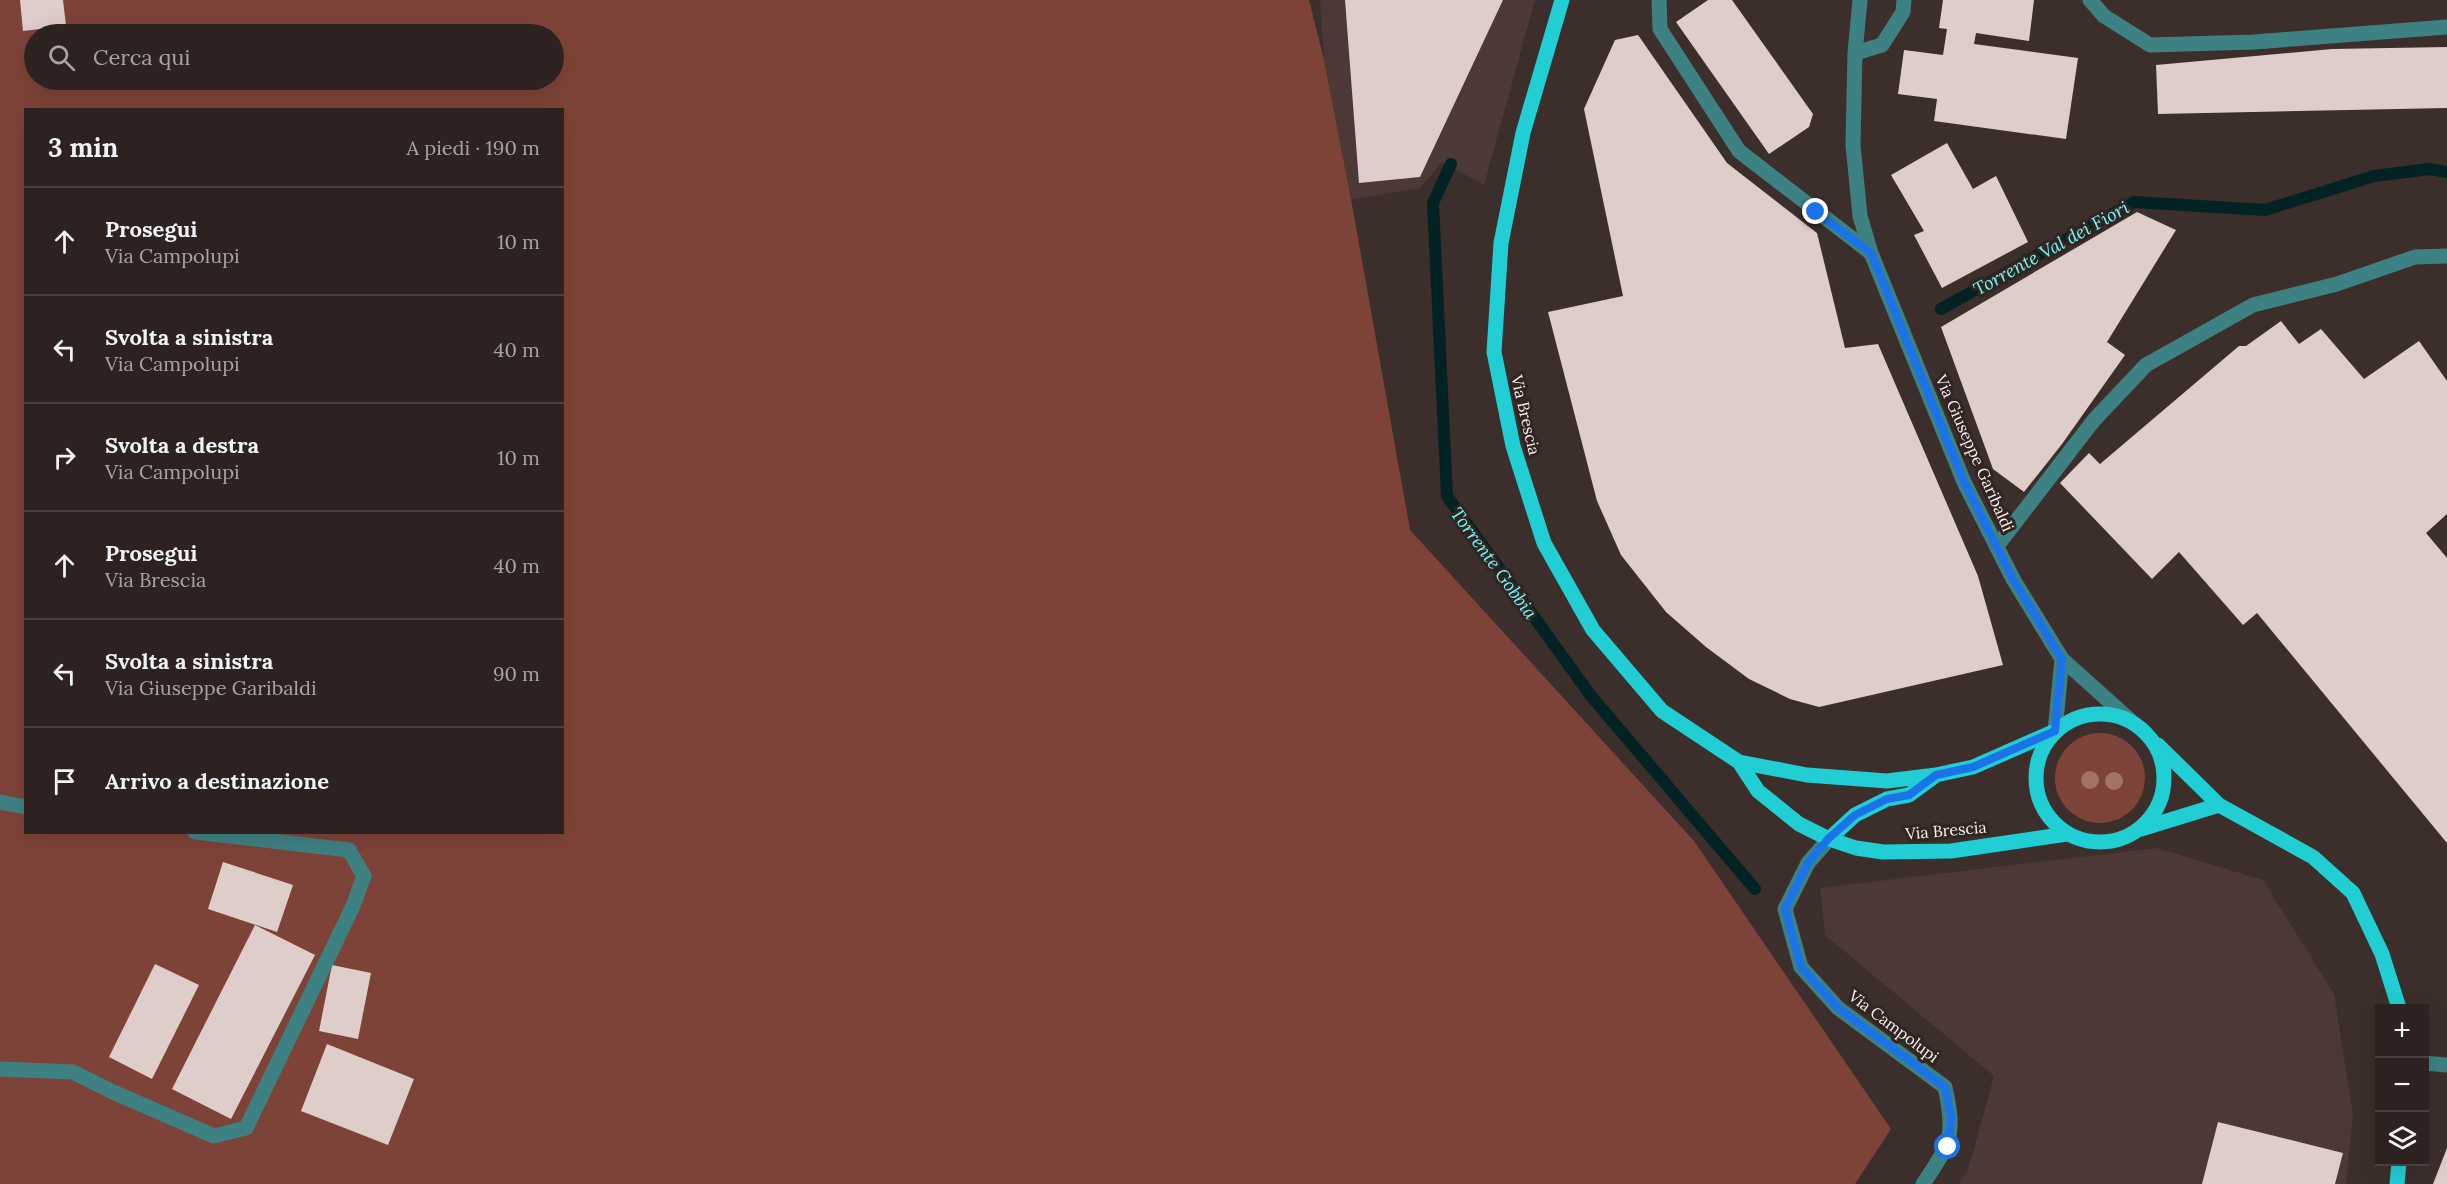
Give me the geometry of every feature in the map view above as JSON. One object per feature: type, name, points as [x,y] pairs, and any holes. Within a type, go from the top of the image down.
[{"type":"main road","name":"Via Brescia","points":[[1562,0],[1523,133],[1501,243],[1494,352],[1513,446],[1544,543],[1593,630],[1662,711],[1739,762],[1807,776],[1887,781],[1936,775],[1973,767],[2055,731]]},
{"type":"main road","points":[[2218,805],[2138,831],[2122,839],[2103,843],[2085,841],[2067,834],[2049,818],[2038,797],[2035,774],[2041,750],[2055,731],[2072,720],[2091,714],[2111,714],[2130,720],[2218,805],[2313,857],[2353,893],[2382,954],[2398,1004]]},
{"type":"main road","points":[[2138,831],[2153,815],[2163,797],[2165,776],[2161,755],[2150,737]]},
{"type":"main road","name":"Via Brescia","points":[[1739,762],[1758,791],[1799,824],[1828,839],[1856,848],[1883,852],[1951,851],[2067,834]]},
{"type":"main road","name":"Via Brescia","points":[[1828,839],[1855,815],[1887,799],[1909,795],[1936,775]]},
{"type":"main road","points":[[2397,1184],[2399,1166]]},
{"type":"street","points":[[1659,0],[1660,29],[1739,151],[1871,253]]},
{"type":"street","name":"Via Giuseppe Garibaldi","points":[[1860,0],[1855,53],[1853,146],[1860,216],[1871,253],[1964,482],[2013,579],[2062,659],[2130,720]]},
{"type":"street","points":[[1855,53],[1882,45],[1903,12],[1904,0]]},
{"type":"street","points":[[2090,0],[2104,16],[2150,45],[2254,42],[2447,27]]},
{"type":"street","points":[[1997,546],[2094,420],[2146,365],[2253,305],[2337,284],[2415,257],[2447,256]]},
{"type":"street","points":[[2055,731],[2062,659]]},
{"type":"street","points":[[0,802],[24,807]]},
{"type":"street","points":[[0,1068],[73,1072],[214,1136],[246,1128],[353,906],[364,876],[349,850],[212,834]]},
{"type":"street","name":"Via Campolupi","points":[[1828,839],[1808,863],[1785,909],[1801,967],[1838,1008],[1945,1087],[1951,1117],[1948,1147],[1923,1184]]},
{"type":"street","points":[[2429,1063],[2447,1065]]},
{"type":"shaded area","points":[[0,0],[1309,0],[1324,60],[1351,199],[1410,530],[1694,841],[1891,1129],[1855,1184],[0,1184]]},
{"type":"shaded area","points":[[1320,0],[1535,0],[1484,185],[1442,162],[1420,188],[1351,199],[1324,60]]},
{"type":"shaded area","points":[[2100,733],[2125,741],[2137,753],[2145,778],[2137,803],[2125,815],[2100,823],[2075,815],[2063,803],[2055,778],[2063,753],[2075,741]]},
{"type":"shaded area","points":[[2157,848],[2263,880],[2334,994],[2353,1114],[2346,1184],[1959,1184],[1968,1170],[1994,1076],[1825,935],[1820,888]]},
{"type":"building","points":[[20,0],[63,0],[66,24],[24,24],[23,31]]},
{"type":"building","points":[[1345,0],[1503,0],[1420,177],[1359,183]]},
{"type":"building","points":[[1708,0],[1732,0],[1813,114],[1809,127],[1769,154],[1676,22]]},
{"type":"building","points":[[1943,0],[2034,0],[2029,41],[1976,33],[1974,44],[2078,58],[2066,139],[1934,121],[1937,99],[1898,94],[1904,50],[1943,55],[1947,29],[1939,28]]},
{"type":"building","points":[[1638,35],[1727,163],[1817,233],[1845,348],[1878,344],[1978,576],[2003,665],[1819,707],[1790,699],[1749,679],[1706,647],[1666,612],[1621,555],[1597,501],[1548,312],[1623,296],[1584,109],[1615,40]]},
{"type":"building","points":[[2447,47],[2447,108],[2158,114],[2156,65],[2332,49]]},
{"type":"building","points":[[1947,143],[1973,189],[1996,176],[2028,242],[1942,288],[1914,235],[1924,231],[1891,175]]},
{"type":"building","points":[[2137,212],[2176,230],[2107,342],[2125,355],[2062,444],[2024,492],[1993,469],[1941,327]]},
{"type":"building","points":[[2281,321],[2299,344],[2321,329],[2364,379],[2419,341],[2447,381],[2447,514],[2426,533],[2447,558],[2447,843],[2257,613],[2243,625],[2179,552],[2152,579],[2060,483],[2089,453],[2100,464],[2239,346],[2246,346]]},
{"type":"building","points":[[223,862],[293,885],[277,932],[208,909]]},
{"type":"building","points":[[255,925],[315,955],[231,1119],[172,1089]]},
{"type":"building","points":[[155,964],[199,985],[152,1079],[109,1057]]},
{"type":"building","points":[[332,965],[371,973],[358,1039],[319,1031]]},
{"type":"building","points":[[327,1044],[414,1079],[388,1145],[301,1111]]},
{"type":"building","points":[[2218,1122],[2343,1153],[2335,1184],[2202,1184]]},
{"type":"building","points":[[2447,1148],[2447,1184],[2433,1184]]},
{"type":"waterway","name":"Torrente Gobbia","points":[[1451,164],[1433,203],[1447,496],[1591,696],[1755,889]]},
{"type":"waterway","name":"Torrente Val dei Fiori","points":[[1941,309],[2134,202],[2265,210],[2374,176],[2430,169],[2447,172]]},
{"type":"route","points":[[1816,212],[1871,253],[1964,482],[2013,579],[2062,659],[2055,731],[1973,767],[1936,775],[1909,795],[1887,799],[1855,815],[1828,839],[1808,863],[1785,909],[1801,967],[1838,1008],[1945,1087],[1951,1117],[1948,1147]]}]
